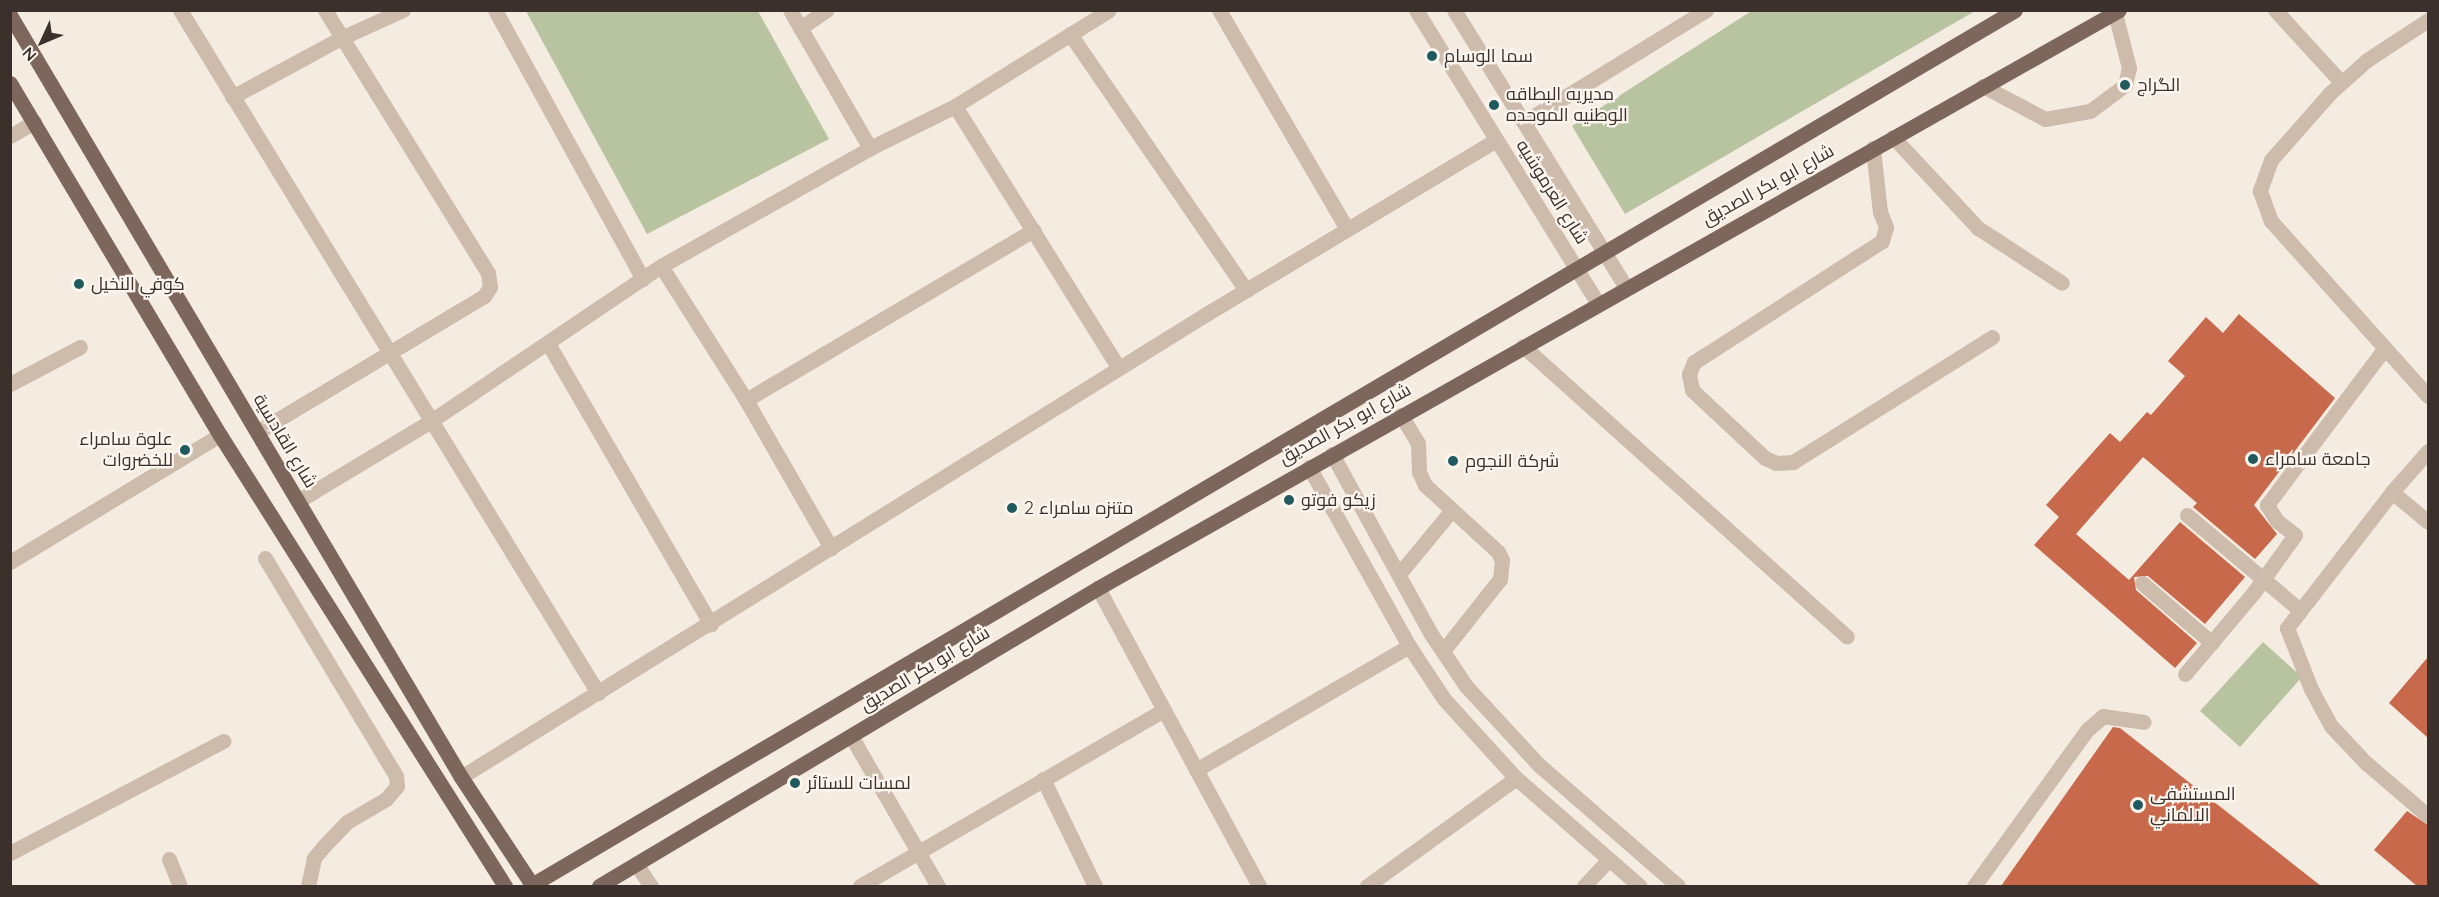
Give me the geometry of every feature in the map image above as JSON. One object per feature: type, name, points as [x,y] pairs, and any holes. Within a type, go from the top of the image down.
[{"type":"main road","name":"شارع ابو بكر الصديق","points":[[533,885],[2015,10]]},
{"type":"main road","name":"شارع ابو بكر الصديق","points":[[599,886],[1098,588],[1309,466],[2117,12]]},
{"type":"main road","name":"شارع القادسية","points":[[10,15],[461,777],[533,885]]},
{"type":"main road","points":[[13,91],[34,122],[220,435],[505,886]]},
{"type":"street","points":[[180,10],[598,693]]},
{"type":"street","points":[[257,432],[484,296],[490,286],[488,273],[340,38],[325,10]]},
{"type":"street","points":[[232,97],[340,38],[403,10]]},
{"type":"street","points":[[495,10],[643,279]]},
{"type":"street","points":[[790,10],[870,148]]},
{"type":"street","points":[[800,28],[827,10]]},
{"type":"street","points":[[298,501],[431,421],[549,345],[661,266],[870,148],[955,106],[1109,10]]},
{"type":"street","points":[[1219,10],[1347,229]]},
{"type":"street","name":"شارع العرموشيه","points":[[1416,10],[1598,303]]},
{"type":"street","name":"شارع العرموشيه","points":[[1454,10],[1626,287]]},
{"type":"street","points":[[1524,122],[1706,10]]},
{"type":"street","points":[[2275,10],[2341,82]]},
{"type":"street","points":[[1983,86],[2045,119],[2090,111],[2125,86],[2129,68],[2117,12]]},
{"type":"street","points":[[2428,20],[2341,82],[2265,170],[2260,191],[2271,221],[2428,396]]},
{"type":"street","points":[[1070,34],[1246,290]]},
{"type":"street","points":[[955,106],[1119,368]]},
{"type":"street","points":[[10,136],[34,122]]},
{"type":"street","points":[[1893,136],[1978,228],[2062,283]]},
{"type":"street","points":[[461,777],[711,624],[1119,368],[1496,140]]},
{"type":"street","points":[[1873,148],[1880,212],[1886,227],[1882,241],[1694,362],[1689,374],[1692,390],[1765,458],[1776,463],[1793,462],[1992,337]]},
{"type":"street","points":[[746,399],[1033,231]]},
{"type":"street","points":[[661,266],[746,399],[831,548]]},
{"type":"street","points":[[549,345],[711,624]]},
{"type":"street","points":[[1523,346],[1847,637]]},
{"type":"street","points":[[10,384],[80,347]]},
{"type":"street","points":[[2185,674],[2263,580],[2295,535],[2277,521],[2267,505],[2385,348]]},
{"type":"street","points":[[1401,415],[1418,443],[1421,479],[1498,552],[1503,570],[1500,579],[1443,651]]},
{"type":"street","points":[[10,562],[220,435]]},
{"type":"street","points":[[2428,451],[2392,492],[2287,628],[2311,689],[2331,726],[2365,762],[2428,816]]},
{"type":"street","points":[[1332,454],[1443,651],[1466,686],[1531,758],[1678,886]]},
{"type":"street","points":[[1309,466],[1409,646],[1444,699],[1516,778],[1640,886]]},
{"type":"street","points":[[2392,492],[2428,522]]},
{"type":"street","points":[[1399,574],[1452,510]]},
{"type":"street","points":[[2187,515],[2300,610]]},
{"type":"street","points":[[265,558],[396,776],[397,786],[386,799],[346,822],[314,858],[308,886]]},
{"type":"street","points":[[2142,583],[2212,643]]},
{"type":"street","points":[[1098,588],[1259,886]]},
{"type":"street","points":[[1196,770],[1409,646]]},
{"type":"street","points":[[860,886],[1164,710]]},
{"type":"street","points":[[1974,886],[2087,730],[2103,716],[2144,722]]},
{"type":"street","points":[[851,736],[921,852],[938,886]]},
{"type":"street","points":[[10,853],[222,741]]},
{"type":"street","points":[[1367,886],[1516,778]]},
{"type":"street","points":[[1043,779],[1095,886]]},
{"type":"street","points":[[169,859],[180,886]]},
{"type":"street","points":[[1584,886],[1608,860]]},
{"type":"street","points":[[636,864],[651,886]]},
{"type":"green space","points":[[1753,10],[1975,11],[1625,214],[1572,126]]},
{"type":"green space","points":[[526,11],[758,11],[829,139],[647,234]]},
{"type":"green space","points":[[2263,642],[2302,677],[2240,747],[2200,711]]},
{"type":"building","points":[[2239,314],[2335,398],[2254,505],[2277,534],[2255,559],[2193,507],[2197,503],[2143,457],[2076,534],[2129,580],[2180,522],[2245,577],[2205,624],[2148,576],[2134,577],[2136,590],[2197,643],[2175,668],[2034,545],[2059,517],[2046,505],[2110,433],[2120,442],[2147,412],[2151,415],[2185,376],[2168,361],[2206,317],[2223,333]]},
{"type":"building","points":[[2428,657],[2428,738],[2389,703]]},
{"type":"building","name":"المستشفى الالماني","points":[[2113,727],[2120,728],[2321,886],[2001,886]]},
{"type":"building","points":[[2407,811],[2428,825],[2428,886],[2417,886],[2374,850]]},
{"type":"place","name":"سما الوسام","points":[[1432,56]]},
{"type":"place","name":"الگراج","points":[[2125,85]]},
{"type":"place","name":"مديريه البطاقه الوطنيه الموحده","points":[[1494,105]]},
{"type":"place","name":"كوفي النخيل","points":[[79,284]]},
{"type":"place","name":"علوة سامراء للخضروات","points":[[185,450]]},
{"type":"place","name":"جامعة سامراء","points":[[2253,459]]},
{"type":"place","name":"شركة النجوم","points":[[1453,461]]},
{"type":"place","name":"زيكو فوتو","points":[[1289,500]]},
{"type":"place","name":"متنزه سامراء 2","points":[[1012,508]]},
{"type":"place","name":"لمسات للستائر","points":[[795,783]]},
{"type":"place","name":"المستشفى الالماني","points":[[2138,805]]}]
